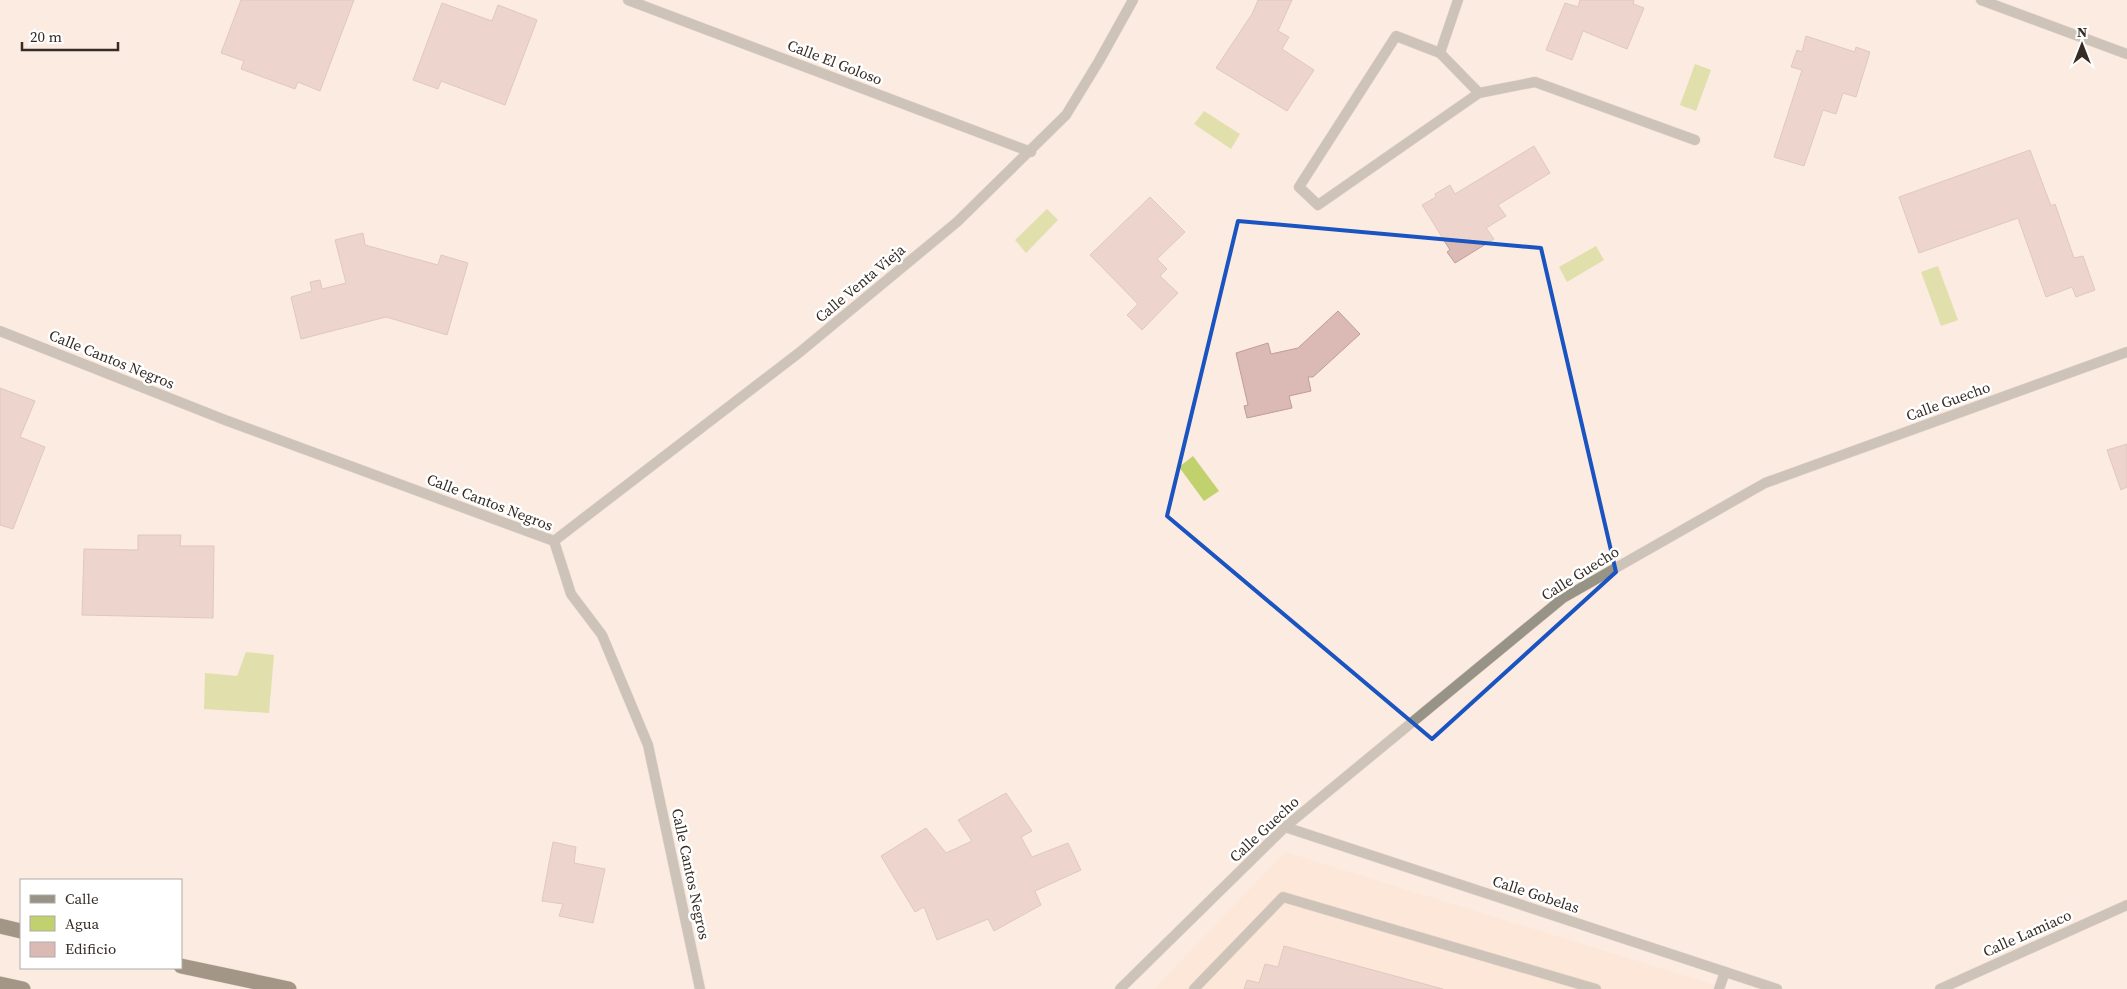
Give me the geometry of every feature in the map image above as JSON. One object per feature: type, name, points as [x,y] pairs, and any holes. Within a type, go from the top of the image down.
[{"type":"highway","points":[[0,926],[20,931]]},
{"type":"highway","points":[[182,966],[289,989]]},
{"type":"highway","points":[[0,984],[23,989]]},
{"type":"street","name":"Calle El Goloso","points":[[628,0],[1031,152]]},
{"type":"street","name":"Calle Venta Vieja","points":[[554,541],[800,352],[957,222],[1031,152],[1066,115],[1133,0]]},
{"type":"street","points":[[1440,53],[1458,0]]},
{"type":"street","points":[[1981,0],[2127,54]]},
{"type":"street","points":[[1479,93],[1440,53],[1396,36],[1299,187],[1318,205],[1479,93],[1535,82],[1695,140]]},
{"type":"street","name":"Calle Cantos Negros","points":[[0,331],[225,420],[554,541],[571,594],[602,635],[648,745],[700,989]]},
{"type":"street","name":"Calle Guecho","points":[[1120,989],[1285,827],[1562,598],[1765,483],[2127,352]]},
{"type":"street","name":"Calle Gobelas","points":[[1285,827],[1777,989]]},
{"type":"street","points":[[1194,989],[1283,897],[1596,989]]},
{"type":"street","name":"Calle Lamiaco","points":[[1940,989],[2127,905]]},
{"type":"street","points":[[1719,989],[1725,972]]},
{"type":"highlighted area","points":[[1238,221],[1541,248],[1616,572],[1432,739],[1167,516]]},
{"type":"shaded area","points":[[1285,852],[1727,989],[1154,989]]},
{"type":"water","points":[[1695,64],[1711,70],[1696,111],[1680,105]]},
{"type":"water","points":[[1204,111],[1240,134],[1231,149],[1194,124]]},
{"type":"water","points":[[1047,209],[1058,220],[1026,253],[1015,240]]},
{"type":"water","points":[[1596,246],[1604,260],[1567,282],[1559,267]]},
{"type":"water","points":[[1938,266],[1958,320],[1941,326],[1921,272]]},
{"type":"water","points":[[1193,456],[1219,491],[1204,501],[1179,467]]},
{"type":"water","points":[[246,652],[274,655],[269,713],[204,709],[205,673],[237,676]]},
{"type":"building","points":[[241,0],[354,0],[320,91],[298,82],[295,89],[241,69],[244,61],[221,53]]},
{"type":"building","points":[[1258,0],[1292,0],[1278,31],[1289,37],[1282,49],[1314,70],[1287,111],[1216,68],[1252,14]]},
{"type":"building","points":[[1580,0],[1634,0],[1633,4],[1644,8],[1627,49],[1583,31],[1572,60],[1546,50],[1565,3],[1578,7]]},
{"type":"building","points":[[442,3],[492,21],[498,5],[537,20],[505,105],[441,81],[438,89],[413,80]]},
{"type":"building","points":[[1806,36],[1855,52],[1856,47],[1870,52],[1856,97],[1843,93],[1836,114],[1823,110],[1804,166],[1774,157],[1802,70],[1791,67],[1797,50],[1802,52]]},
{"type":"building","points":[[1534,146],[1550,173],[1498,205],[1506,216],[1486,228],[1494,239],[1455,263],[1447,252],[1450,250],[1422,205],[1436,197],[1435,194],[1450,185],[1455,194]]},
{"type":"building","points":[[2030,150],[2051,206],[2055,204],[2074,258],[2083,256],[2095,290],[2076,297],[2072,287],[2046,297],[2018,218],[1919,253],[1899,197]]},
{"type":"building","points":[[1150,197],[1185,232],[1157,259],[1167,269],[1160,276],[1178,293],[1142,330],[1127,315],[1138,304],[1090,255]]},
{"type":"building","points":[[363,233],[365,245],[438,265],[441,255],[468,263],[447,335],[386,317],[301,339],[291,297],[312,291],[310,282],[320,280],[322,289],[346,283],[335,240]]},
{"type":"building","points":[[1338,311],[1360,334],[1313,377],[1308,377],[1311,391],[1289,396],[1292,408],[1247,418],[1244,406],[1248,405],[1236,353],[1268,343],[1271,354],[1298,348]]},
{"type":"building","points":[[0,388],[35,401],[20,437],[45,447],[13,529],[0,525]]},
{"type":"building","points":[[2127,444],[2127,487],[2121,490],[2107,450]]},
{"type":"building","points":[[138,535],[181,535],[180,546],[214,546],[213,618],[82,615],[84,549],[138,550]]},
{"type":"building","points":[[1006,793],[1032,831],[1021,837],[1032,857],[1068,843],[1081,870],[1035,891],[1041,905],[994,931],[988,919],[937,940],[924,907],[915,912],[881,856],[926,828],[946,853],[972,841],[958,820]]},
{"type":"building","points":[[553,842],[576,847],[574,863],[605,869],[593,923],[559,916],[563,904],[542,901]]},
{"type":"building","points":[[1284,946],[1443,989],[1244,989],[1247,980],[1259,983],[1265,964],[1278,967]]}]
